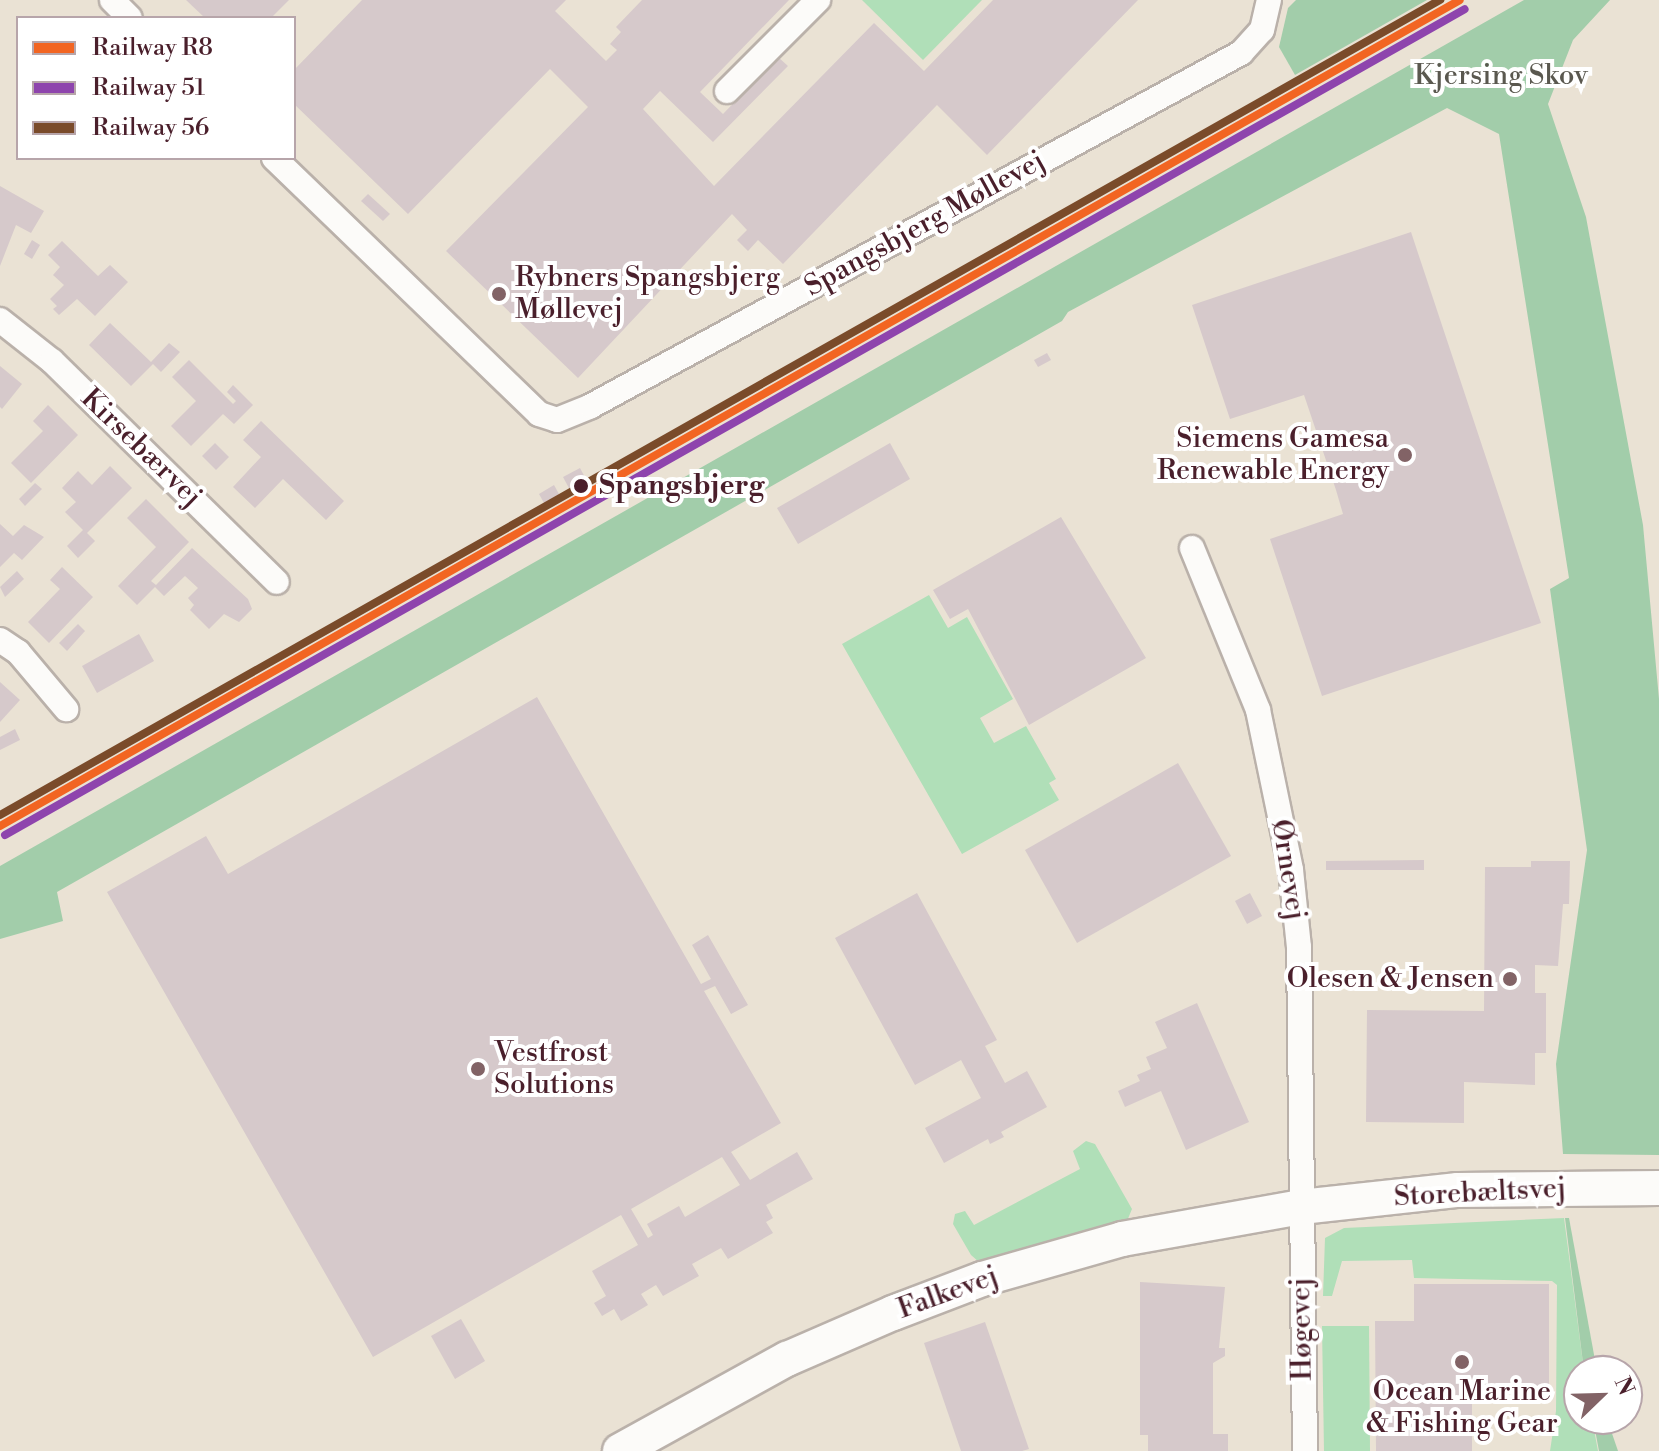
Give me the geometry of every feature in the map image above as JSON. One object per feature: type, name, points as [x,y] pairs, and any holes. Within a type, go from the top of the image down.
[{"type":"street","points":[[112,0],[128,16]]},
{"type":"street","points":[[727,91],[818,0]]},
{"type":"street","name":"Spangsbjerg Møllevej","points":[[276,160],[539,414],[557,420],[604,400],[1241,53],[1262,30],[1269,0]]},
{"type":"street","name":"Kirsebærvej","points":[[0,320],[52,361],[277,582]]},
{"type":"street","name":"Ørnevej","points":[[1192,548],[1258,710],[1291,870],[1299,947],[1301,1207]]},
{"type":"street","points":[[0,640],[18,652],[66,709]]},
{"type":"street","name":"Storebæltsvej","points":[[1301,1207],[1458,1190],[1659,1188]]},
{"type":"street","name":"Falkevej","points":[[620,1451],[787,1359],[972,1282],[1153,1232],[1301,1207]]},
{"type":"street","name":"Høgevej","points":[[1301,1207],[1305,1451]]},
{"type":"green space","points":[[862,0],[982,0],[923,60]]},
{"type":"green space","name":"Kjersing Skov","points":[[1296,0],[1427,0],[1295,75],[1279,47],[1288,8]]},
{"type":"green space","points":[[1524,0],[1610,0],[1573,40],[1548,104],[1586,217],[1643,525],[1659,699],[1659,1155],[1563,1154],[1556,1064],[1587,850],[1550,589],[1569,578],[1499,134],[1447,108],[1068,312],[1062,321],[57,892],[63,921],[0,939],[0,866]]},
{"type":"green space","points":[[929,595],[948,628],[967,617],[1013,699],[980,718],[994,743],[1026,726],[1056,779],[1049,783],[1059,800],[962,854],[842,644]]},
{"type":"green space","points":[[1086,1141],[1095,1144],[1132,1209],[1127,1221],[979,1262],[971,1255],[953,1224],[955,1214],[965,1211],[974,1225],[1080,1169],[1073,1151]]},
{"type":"green space","points":[[1564,1218],[1582,1355],[1563,1355],[1563,1435],[1595,1435],[1598,1451],[1550,1451],[1556,1411],[1557,1285],[1552,1281],[1414,1278],[1412,1260],[1342,1261],[1332,1296],[1323,1296],[1325,1238],[1344,1228]]},
{"type":"green space","points":[[1565,1218],[1569,1218],[1594,1355],[1582,1355]]},
{"type":"green space","points":[[1322,1326],[1369,1326],[1370,1451],[1324,1451]]},
{"type":"green space","points":[[1596,1435],[1612,1435],[1618,1451],[1599,1451]]},
{"type":"building","points":[[186,0],[289,0],[273,16],[203,16]]},
{"type":"building","name":"Rybners Spangsbjerg Møllevej","points":[[362,0],[566,0],[555,11],[606,61],[617,50],[610,44],[621,32],[616,27],[642,0],[789,0],[700,92],[723,114],[778,57],[788,66],[713,142],[660,91],[643,109],[714,186],[874,23],[924,71],[993,0],[1138,0],[987,155],[937,105],[783,264],[758,240],[748,251],[737,240],[747,230],[732,214],[578,378],[446,251],[588,107],[550,69],[408,214],[296,106],[296,68]]},
{"type":"building","points":[[0,186],[44,211],[31,233],[16,225],[0,266]]},
{"type":"building","points":[[368,194],[390,214],[383,221],[361,201]]},
{"type":"building","name":"Siemens Gamesa Renewable Energy","points":[[1411,232],[1541,623],[1322,696],[1270,539],[1343,514],[1336,490],[1304,395],[1230,419],[1192,305]]},
{"type":"building","points":[[32,240],[40,245],[32,259],[24,254]]},
{"type":"building","points":[[62,241],[98,276],[110,265],[128,282],[95,316],[77,299],[59,315],[53,309],[57,306],[50,299],[64,285],[53,275],[60,267],[48,255]]},
{"type":"building","points":[[110,323],[151,362],[169,343],[180,352],[161,372],[153,364],[131,386],[89,345]]},
{"type":"building","points":[[1047,353],[1051,360],[1038,367],[1034,360]]},
{"type":"building","points":[[189,360],[233,404],[236,401],[227,392],[233,385],[253,405],[234,424],[223,414],[191,446],[171,426],[196,401],[172,377]]},
{"type":"building","points":[[0,366],[22,384],[2,409],[0,407]]},
{"type":"building","points":[[48,405],[78,435],[31,483],[11,463],[43,431],[33,421]]},
{"type":"building","points":[[261,421],[344,501],[326,520],[283,479],[255,508],[233,487],[261,457],[243,440]]},
{"type":"building","points":[[215,443],[229,457],[216,470],[202,456]]},
{"type":"building","points":[[890,443],[910,479],[798,544],[777,508]]},
{"type":"building","points":[[110,466],[132,488],[87,533],[95,541],[78,558],[67,546],[83,530],[65,512],[76,502],[62,488],[78,471],[92,485]]},
{"type":"building","points":[[580,468],[587,481],[570,490],[563,477]]},
{"type":"building","points":[[35,483],[42,489],[25,506],[19,499]]},
{"type":"building","points":[[554,485],[559,494],[544,503],[539,494]]},
{"type":"building","points":[[146,499],[189,542],[151,581],[156,585],[192,548],[248,599],[252,609],[239,622],[224,614],[209,629],[190,610],[194,605],[188,598],[198,588],[185,576],[164,596],[155,587],[137,605],[118,586],[156,547],[127,518]]},
{"type":"building","points":[[1061,517],[1146,658],[1029,725],[968,609],[950,619],[933,590]]},
{"type":"building","points":[[0,524],[13,536],[24,525],[44,537],[22,560],[14,553],[0,567]]},
{"type":"building","points":[[62,567],[93,597],[49,643],[28,622],[60,589],[50,580]]},
{"type":"building","points":[[17,571],[24,579],[5,597],[0,587]]},
{"type":"building","points":[[78,624],[85,631],[67,651],[59,643]]},
{"type":"building","points":[[139,634],[154,661],[97,693],[82,666]]},
{"type":"building","points":[[0,682],[20,700],[0,722]]},
{"type":"building","name":"Vestfrost Solutions","points":[[537,697],[701,984],[711,979],[692,945],[708,935],[748,1005],[731,1014],[715,986],[704,991],[781,1123],[731,1152],[750,1180],[797,1152],[813,1179],[766,1205],[773,1218],[766,1222],[773,1233],[728,1259],[721,1248],[692,1264],[699,1276],[663,1296],[656,1285],[641,1294],[648,1305],[621,1321],[614,1309],[602,1316],[594,1303],[606,1296],[592,1271],[638,1245],[621,1215],[373,1357],[107,892],[206,836],[228,874]],"holes":[[[722,1157],[740,1185],[685,1217],[679,1206],[647,1224],[653,1235],[648,1238],[631,1209]]]},
{"type":"building","points":[[15,729],[20,740],[0,750],[0,737]]},
{"type":"building","points":[[1178,763],[1231,856],[1077,943],[1025,850]]},
{"type":"building","points":[[1424,860],[1424,870],[1326,870],[1326,861]]},
{"type":"building","name":"Olesen & Jensen","points":[[1531,861],[1570,861],[1569,904],[1563,904],[1558,966],[1535,965],[1535,993],[1546,993],[1546,1053],[1535,1053],[1535,1085],[1464,1082],[1464,1123],[1366,1122],[1367,1010],[1484,1011],[1485,867],[1531,867]]},
{"type":"building","points":[[917,893],[997,1040],[985,1046],[1005,1083],[1027,1071],[1047,1107],[1001,1132],[1004,1137],[990,1144],[988,1139],[944,1163],[925,1128],[981,1098],[961,1060],[915,1085],[835,938]]},
{"type":"building","points":[[1250,893],[1262,916],[1247,924],[1235,901]]},
{"type":"building","points":[[1197,1003],[1249,1122],[1186,1150],[1161,1091],[1125,1107],[1118,1091],[1140,1081],[1137,1075],[1151,1069],[1146,1057],[1167,1048],[1155,1022]]},
{"type":"building","points":[[1140,1282],[1225,1287],[1219,1348],[1225,1348],[1225,1356],[1213,1363],[1213,1434],[1228,1434],[1228,1451],[1148,1451],[1148,1435],[1140,1435]]},
{"type":"building","name":"Ocean Marine & Fishing Gear","points":[[1414,1284],[1549,1284],[1549,1388],[1472,1388],[1472,1451],[1376,1451],[1375,1321],[1414,1321]]},
{"type":"building","points":[[461,1319],[485,1361],[455,1379],[431,1336]]},
{"type":"building","points":[[985,1322],[1029,1449],[961,1451],[924,1343]]},
{"type":"rail line","name":"56","points":[[0,815],[1440,0]]},
{"type":"rail line","name":"R8","points":[[0,826],[1460,0]]},
{"type":"rail line","name":"51","points":[[5,835],[1465,9]]},
{"type":"place","name":"Rybners Spangsbjerg Møllevej","points":[[499,294]]},
{"type":"place","name":"Siemens Gamesa Renewable Energy","points":[[1405,455]]},
{"type":"place","name":"Spangsbjerg","points":[[581,486]]},
{"type":"place","name":"Olesen & Jensen","points":[[1510,979]]},
{"type":"place","name":"Vestfrost Solutions","points":[[478,1069]]},
{"type":"place","name":"Ocean Marine & Fishing Gear","points":[[1462,1362]]}]
